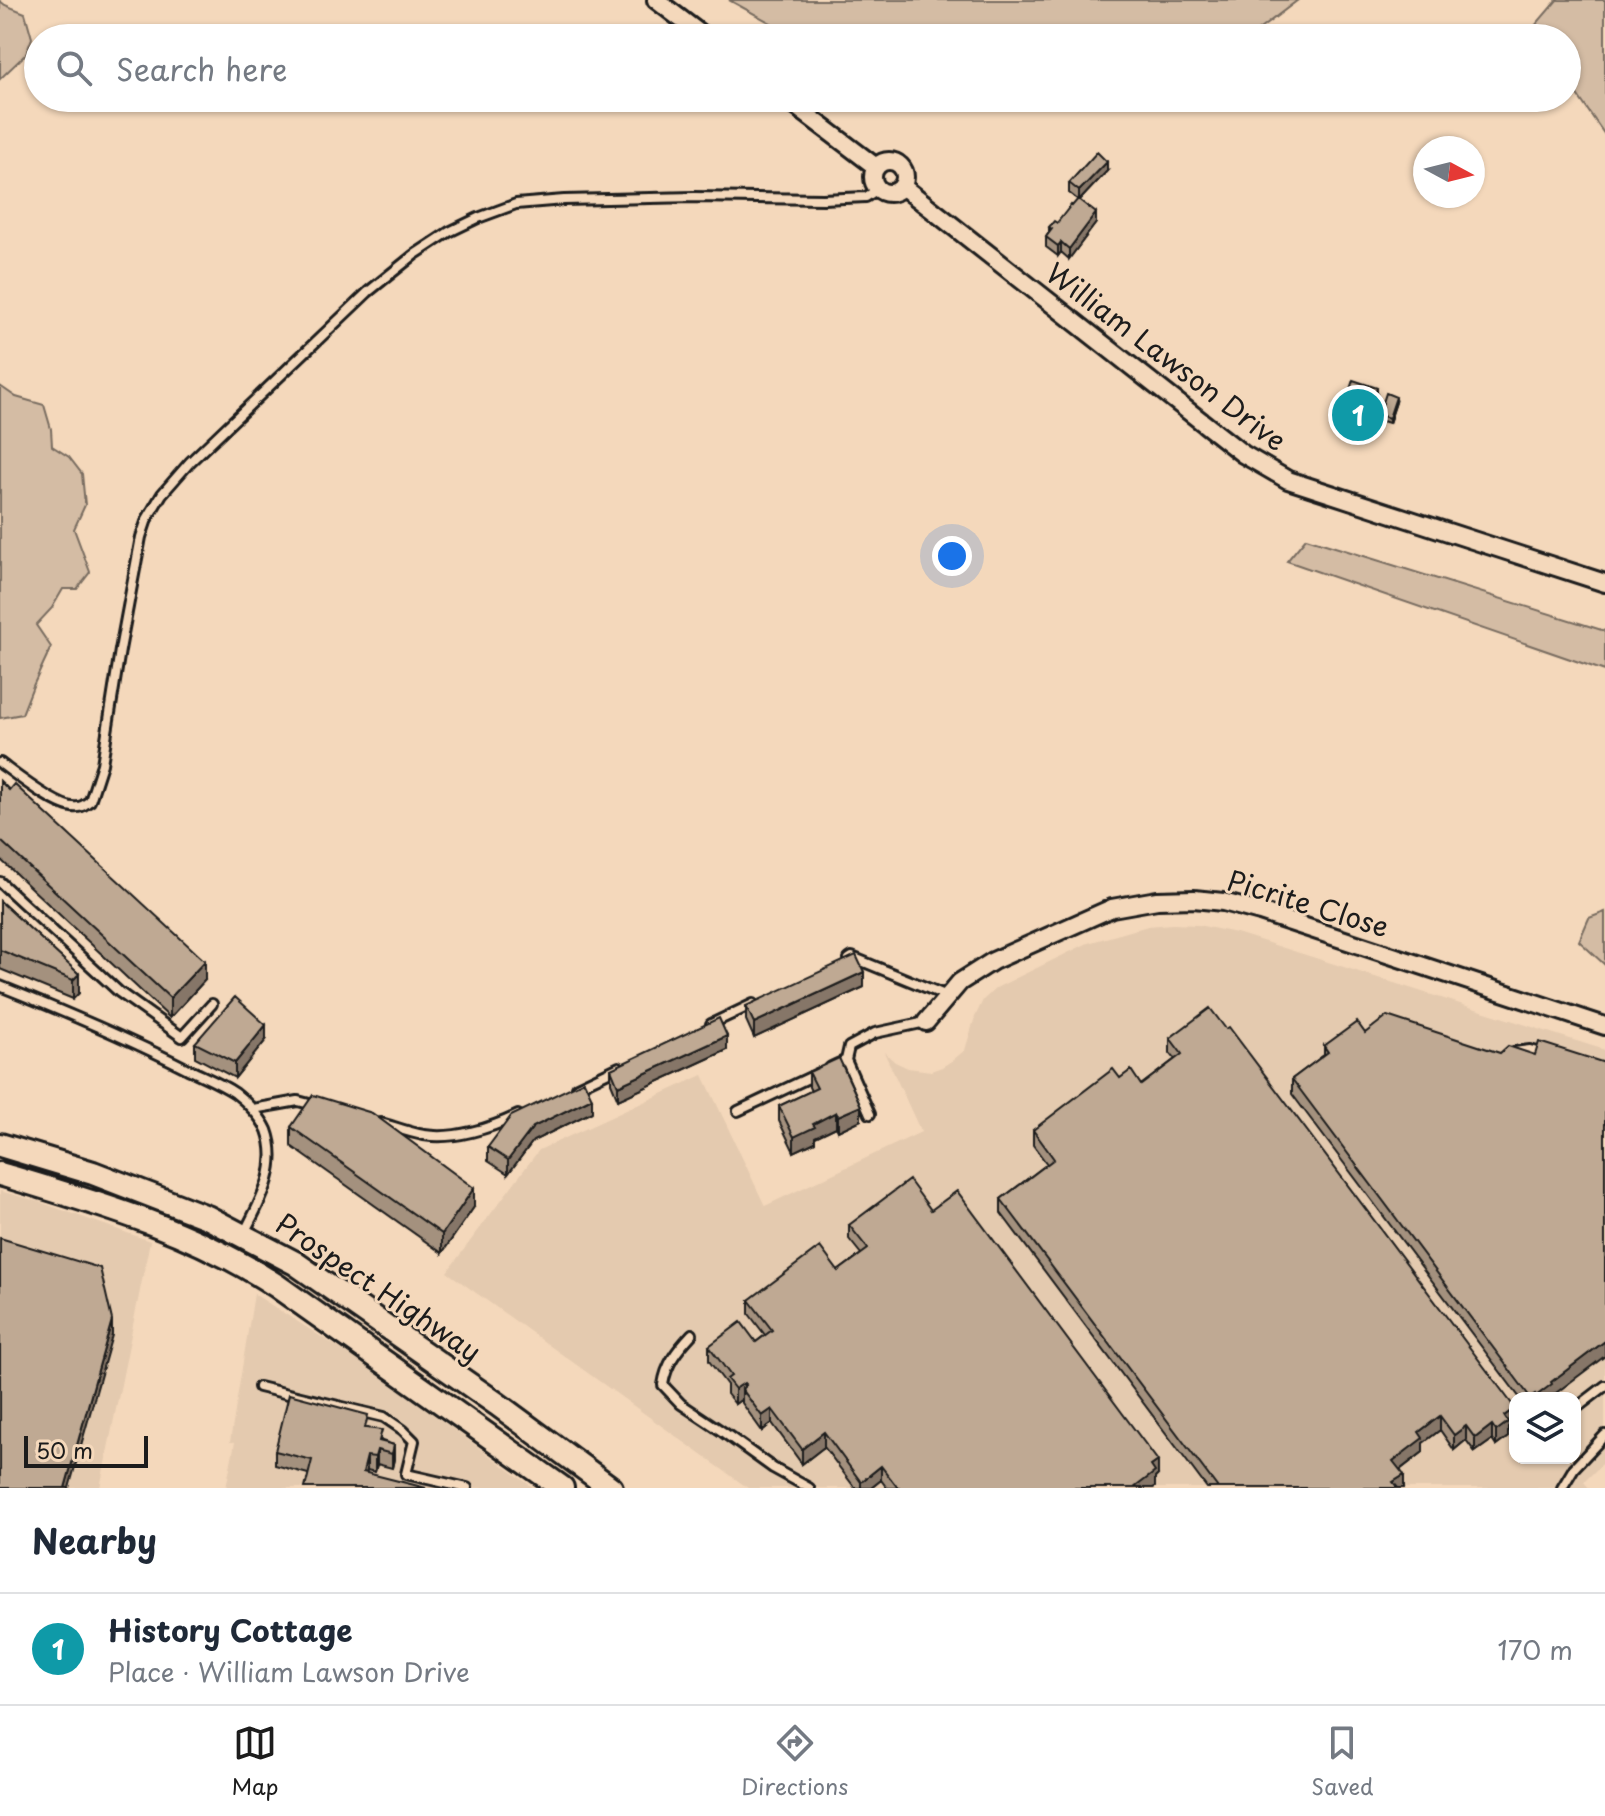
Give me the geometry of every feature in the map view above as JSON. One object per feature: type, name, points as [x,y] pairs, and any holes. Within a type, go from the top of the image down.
[{"type":"main road","name":"Prospect Highway","points":[[0,1145],[93,1173],[207,1217],[295,1263],[611,1488]]},
{"type":"main road","name":"Prospect Highway","points":[[0,1174],[116,1209],[231,1258],[289,1294],[562,1488]]},
{"type":"street","points":[[656,0],[688,24]]},
{"type":"street","name":"William Lawson Drive","points":[[803,112],[876,167],[891,161],[900,166],[905,176],[902,186],[1243,454],[1265,467],[1288,480],[1605,583]]},
{"type":"street","points":[[876,167],[873,176],[875,185],[882,192],[893,193],[902,186]]},
{"type":"street","name":"Picrite Close","points":[[926,1022],[960,982],[993,961],[1112,908],[1157,900],[1194,899],[1223,902],[1260,912],[1605,1026]]},
{"type":"lane","points":[[0,763],[64,806],[79,807],[90,801],[102,764],[141,537],[147,519],[162,494],[190,462],[368,292],[449,232],[516,204],[694,197],[823,199],[866,197],[878,189]]},
{"type":"lane","points":[[0,882],[119,992],[182,1037],[212,1004]]},
{"type":"lane","points":[[838,964],[852,957],[948,997]]},
{"type":"lane","points":[[0,986],[79,1017],[155,1052],[236,1094],[253,1109],[266,1129],[272,1167],[264,1194],[243,1235]]},
{"type":"lane","points":[[709,1025],[766,998]]},
{"type":"lane","points":[[870,1114],[846,1060],[849,1047],[875,1033],[926,1022]]},
{"type":"lane","points":[[1504,1053],[1530,1050],[1560,1060]]},
{"type":"lane","points":[[738,1111],[846,1060]]},
{"type":"lane","points":[[565,1093],[623,1066]]},
{"type":"lane","points":[[253,1109],[298,1101],[326,1108]]},
{"type":"lane","points":[[368,1120],[425,1136],[446,1136],[487,1127],[522,1113]]},
{"type":"lane","points":[[692,1334],[665,1369],[663,1385],[681,1404],[773,1468],[809,1488]]},
{"type":"lane","points":[[1581,1404],[1605,1386]]},
{"type":"lane","points":[[259,1387],[384,1417],[414,1441],[406,1474],[467,1488]]},
{"type":"lane","points":[[1562,1488],[1574,1468],[1605,1435]]},
{"type":"shaded area","points":[[729,0],[1298,0],[1266,24],[773,24]]},
{"type":"shaded area","points":[[1557,0],[1605,0],[1605,135],[1581,100],[1581,24],[1536,24]]},
{"type":"shaded area","points":[[0,1],[25,13],[28,24],[24,24],[24,56],[0,79]]},
{"type":"shaded area","points":[[0,386],[16,397],[44,405],[52,446],[69,457],[82,474],[85,505],[74,529],[90,572],[77,589],[63,589],[52,608],[36,625],[51,647],[22,714],[0,718]]},
{"type":"shaded area","points":[[1306,538],[1605,631],[1605,671],[1287,561]]},
{"type":"shaded area","points":[[1605,912],[1605,965],[1579,941],[1589,918]]},
{"type":"shaded area","points":[[1198,925],[1240,934],[1605,1050],[1605,1461],[1584,1482],[1589,1488],[748,1488],[447,1272],[539,1150],[703,1075],[765,1206],[921,1132],[884,1052],[908,1068],[931,1071],[942,1067],[965,1050],[983,1000],[996,988],[1088,943],[1148,926]]},
{"type":"shaded area","points":[[0,1191],[150,1241],[100,1488],[0,1488]]},
{"type":"shaded area","points":[[254,1294],[364,1364],[534,1488],[226,1488],[235,1442],[230,1442]]},
{"type":"building","points":[[1097,152],[1107,162],[1079,191],[1069,183]]},
{"type":"building","points":[[1078,199],[1096,213],[1069,249],[1061,242],[1058,246],[1046,237],[1052,229],[1049,227],[1054,221],[1057,223]]},
{"type":"building","points":[[1353,380],[1377,388],[1363,430],[1339,423]]},
{"type":"building","points":[[1386,393],[1396,397],[1389,418],[1379,415]]},
{"type":"building","points":[[0,781],[9,790],[14,784],[205,961],[170,998],[0,840]]},
{"type":"building","points":[[0,901],[79,974],[73,980],[0,950]]},
{"type":"building","points":[[856,955],[864,972],[754,1023],[746,1006]]},
{"type":"building","points":[[235,997],[266,1025],[235,1063],[195,1043]]},
{"type":"building","points":[[1210,1008],[1226,1029],[1229,1027],[1509,1400],[1509,1412],[1504,1416],[1508,1422],[1496,1431],[1492,1425],[1475,1438],[1466,1426],[1454,1435],[1440,1416],[1419,1432],[1423,1438],[1393,1461],[1404,1475],[1393,1482],[1398,1488],[1218,1488],[1001,1199],[1054,1159],[1033,1130],[1113,1069],[1120,1078],[1131,1070],[1141,1085],[1182,1054],[1170,1038]]},
{"type":"building","points":[[1387,1016],[1500,1053],[1508,1046],[1535,1055],[1539,1042],[1605,1063],[1605,1341],[1541,1392],[1526,1392],[1292,1079],[1328,1052],[1324,1046],[1357,1022],[1365,1033]]},
{"type":"building","points":[[719,1018],[727,1036],[618,1086],[611,1069]]},
{"type":"building","points":[[839,1058],[861,1106],[838,1116],[836,1112],[794,1137],[779,1106],[817,1088],[809,1072]]},
{"type":"building","points":[[584,1081],[592,1098],[533,1127],[508,1160],[488,1147],[511,1116]]},
{"type":"building","points":[[313,1095],[372,1113],[474,1188],[442,1234],[291,1127]]},
{"type":"building","points":[[909,1180],[931,1210],[957,1191],[1158,1461],[1151,1466],[1155,1472],[1134,1488],[898,1488],[881,1466],[861,1482],[824,1432],[802,1449],[772,1409],[762,1416],[742,1389],[746,1385],[744,1383],[735,1389],[727,1379],[731,1376],[709,1346],[741,1322],[756,1342],[772,1330],[749,1300],[820,1247],[838,1271],[868,1249],[849,1225]]},
{"type":"building","points":[[0,1238],[100,1268],[112,1320],[65,1488],[0,1488]]},
{"type":"building","points":[[289,1394],[368,1415],[365,1428],[382,1430],[379,1441],[394,1445],[392,1454],[377,1450],[375,1457],[367,1456],[363,1472],[426,1488],[305,1488],[312,1460],[275,1451]]},
{"type":"place","name":"History Cottage","points":[[1358,415]]}]
